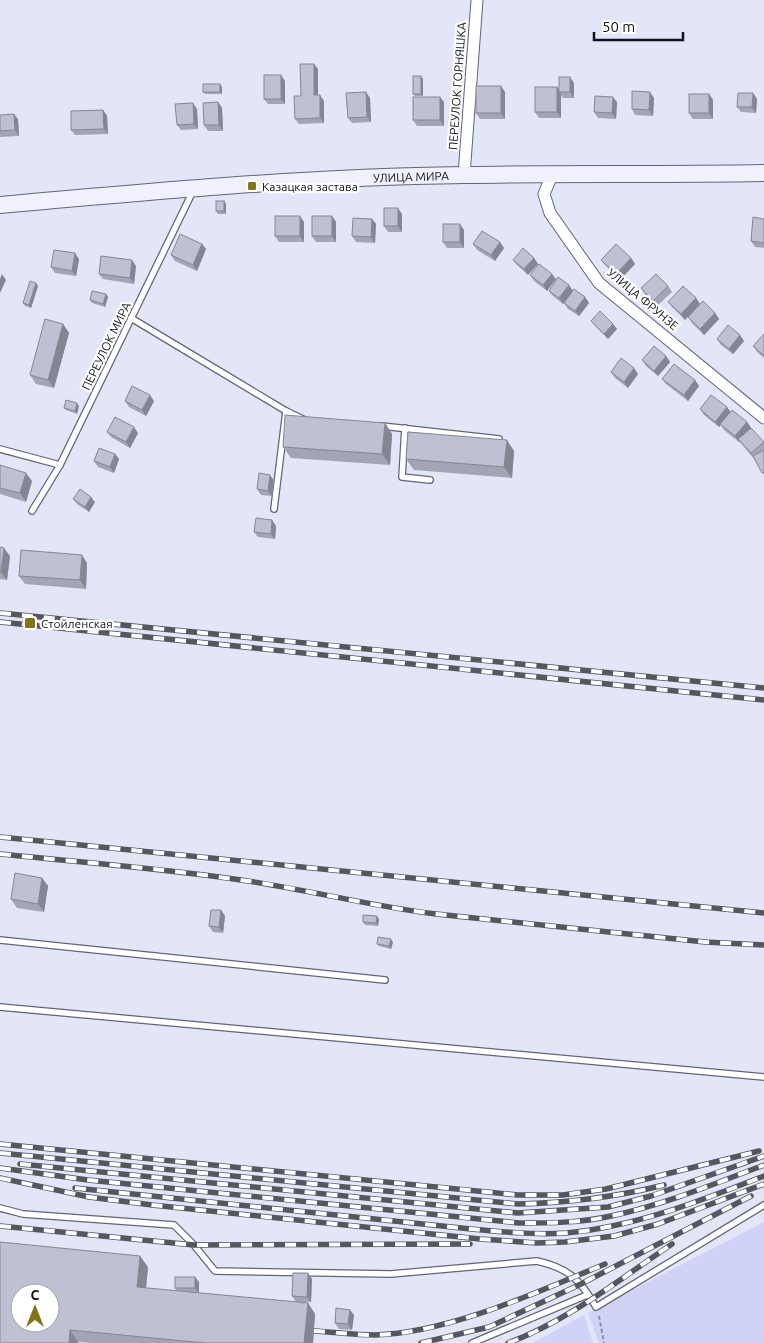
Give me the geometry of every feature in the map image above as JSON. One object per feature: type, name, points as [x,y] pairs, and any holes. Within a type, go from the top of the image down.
[{"type":"main road","name":"УЛИЦА МИРА","points":[[0,205],[194,188],[321,180],[464,175],[552,176],[764,173]]},
{"type":"street","name":"ПЕРЕУЛОК ГОРНЯШКА","points":[[464,175],[477,0]]},
{"type":"street","name":"УЛИЦА ФРУНЗЕ","points":[[552,176],[544,194],[550,213],[599,282],[764,418]]},
{"type":"lane","name":"ПЕРЕУЛОК МИРА","points":[[32,511],[60,465],[194,188]]},
{"type":"lane","points":[[131,318],[286,411],[305,420],[314,421]]},
{"type":"lane","points":[[274,510],[286,411]]},
{"type":"lane","points":[[378,426],[499,439]]},
{"type":"lane","points":[[405,428],[402,477],[430,480]]},
{"type":"lane","points":[[0,449],[60,465]]},
{"type":"lane","points":[[0,940],[385,980]]},
{"type":"lane","points":[[0,1007],[764,1077]]},
{"type":"lane","points":[[0,1208],[23,1214],[174,1225],[194,1244],[215,1271],[391,1274],[537,1261],[556,1266],[575,1277],[596,1307],[764,1205]]},
{"type":"lane","points":[[472,1343],[587,1295]]},
{"type":"path","points":[[596,1307],[604,1343]]},
{"type":"shaded area","points":[[764,1222],[764,1343],[599,1343],[588,1313]]},
{"type":"shaded area","points":[[584,1315],[593,1343],[533,1343]]},
{"type":"building","points":[[300,64],[314,64],[314,95],[320,95],[320,118],[295,119],[294,96],[301,96]]},
{"type":"building","points":[[264,75],[281,75],[281,99],[264,99]]},
{"type":"building","points":[[413,76],[421,76],[421,94],[413,94]]},
{"type":"building","points":[[559,77],[570,77],[570,92],[559,92]]},
{"type":"building","points":[[203,84],[220,84],[220,92],[203,92]]},
{"type":"building","points":[[476,86],[501,86],[501,113],[476,113]]},
{"type":"building","points":[[535,87],[557,87],[557,112],[535,112]]},
{"type":"building","points":[[632,91],[650,92],[649,110],[632,109]]},
{"type":"building","points":[[366,92],[367,117],[348,118],[346,93]]},
{"type":"building","points":[[738,93],[753,93],[752,107],[737,107]]},
{"type":"building","points":[[689,94],[709,94],[709,113],[689,113]]},
{"type":"building","points":[[595,96],[613,97],[612,113],[594,112]]},
{"type":"building","points":[[413,97],[440,97],[440,120],[413,120]]},
{"type":"building","points":[[218,102],[219,125],[204,125],[203,103]]},
{"type":"building","points":[[193,103],[194,124],[177,125],[175,104]]},
{"type":"building","points":[[103,110],[104,129],[71,130],[71,111]]},
{"type":"building","points":[[14,114],[15,130],[0,131],[0,115]]},
{"type":"building","points":[[216,201],[224,201],[224,211],[216,211]]},
{"type":"building","points":[[384,208],[398,208],[398,226],[384,226]]},
{"type":"building","points":[[275,216],[300,216],[300,236],[275,236]]},
{"type":"building","points":[[312,216],[332,216],[332,236],[312,236]]},
{"type":"building","points":[[753,217],[764,219],[764,243],[751,241]]},
{"type":"building","points":[[353,218],[372,219],[371,237],[352,236]]},
{"type":"building","points":[[443,224],[460,224],[460,242],[443,242]]},
{"type":"building","points":[[482,231],[500,242],[491,255],[473,244]]},
{"type":"building","points":[[180,234],[202,244],[193,265],[171,255]]},
{"type":"building","points":[[616,244],[631,258],[616,274],[601,260]]},
{"type":"building","points":[[523,248],[534,258],[524,269],[513,260]]},
{"type":"building","points":[[54,250],[75,253],[72,271],[51,267]]},
{"type":"building","points":[[101,256],[132,260],[130,278],[99,274]]},
{"type":"building","points":[[539,264],[552,274],[543,285],[530,275]]},
{"type":"building","points":[[656,274],[668,286],[653,301],[641,288]]},
{"type":"building","points":[[558,277],[569,285],[559,298],[549,291]]},
{"type":"building","points":[[30,281],[36,283],[29,305],[23,303]]},
{"type":"building","points":[[683,286],[696,298],[681,314],[668,302]]},
{"type":"building","points":[[574,289],[585,297],[575,311],[564,303]]},
{"type":"building","points":[[92,291],[106,294],[103,304],[90,300]]},
{"type":"building","points":[[703,301],[715,313],[700,329],[688,317]]},
{"type":"building","points":[[600,311],[613,324],[604,334],[591,321]]},
{"type":"building","points":[[45,319],[63,324],[48,380],[30,375]]},
{"type":"building","points":[[728,325],[740,335],[729,349],[717,339]]},
{"type":"building","points":[[764,334],[764,356],[753,346]]},
{"type":"building","points":[[654,346],[666,356],[654,371],[642,360]]},
{"type":"building","points":[[621,358],[634,368],[624,382],[611,372]]},
{"type":"building","points":[[674,364],[695,380],[684,395],[662,379]]},
{"type":"building","points":[[132,386],[150,395],[142,410],[125,401]]},
{"type":"building","points":[[711,395],[727,407],[715,422],[700,409]]},
{"type":"building","points":[[66,400],[77,403],[75,411],[64,408]]},
{"type":"building","points":[[732,410],[747,422],[735,436],[720,424]]},
{"type":"building","points":[[285,415],[385,423],[382,454],[283,447]]},
{"type":"building","points":[[115,417],[134,427],[126,442],[107,432]]},
{"type":"building","points":[[751,428],[764,442],[751,453],[738,439]]},
{"type":"building","points":[[408,432],[507,440],[504,467],[406,459]]},
{"type":"building","points":[[99,448],[115,454],[110,467],[94,461]]},
{"type":"building","points":[[764,450],[764,472],[762,473],[753,456]]},
{"type":"building","points":[[0,465],[26,473],[20,493],[0,488]]},
{"type":"building","points":[[259,473],[270,475],[268,491],[257,489]]},
{"type":"building","points":[[80,489],[91,497],[85,507],[73,499]]},
{"type":"building","points":[[256,518],[272,520],[271,534],[254,532]]},
{"type":"building","points":[[0,547],[4,548],[1,572],[0,572]]},
{"type":"building","points":[[21,550],[82,555],[80,580],[19,576]]},
{"type":"building","points":[[15,873],[42,878],[38,904],[11,899]]},
{"type":"building","points":[[211,910],[221,910],[219,927],[209,926]]},
{"type":"building","points":[[363,915],[377,916],[376,923],[363,922]]},
{"type":"building","points":[[378,937],[391,939],[389,946],[377,944]]},
{"type":"building","points":[[0,1242],[140,1256],[137,1287],[308,1303],[304,1343],[205,1343],[70,1330],[69,1343],[0,1343]]},
{"type":"building","points":[[293,1273],[308,1273],[307,1297],[292,1296]]},
{"type":"building","points":[[175,1277],[195,1277],[195,1288],[175,1288]]},
{"type":"building","points":[[336,1308],[350,1310],[348,1324],[335,1323]]},
{"type":"railway","points":[[0,613],[764,688]]},
{"type":"railway","points":[[0,622],[764,700]]},
{"type":"railway","points":[[0,837],[764,913]]},
{"type":"railway","points":[[0,854],[146,868],[234,879],[436,914],[705,942],[764,945]]},
{"type":"railway","points":[[0,1144],[518,1195],[563,1195],[606,1189],[759,1151]]},
{"type":"railway","points":[[0,1153],[518,1204],[592,1199],[664,1185]]},
{"type":"railway","points":[[20,1164],[518,1213],[608,1207],[651,1196],[764,1156]]},
{"type":"railway","points":[[0,1168],[88,1180],[530,1223],[565,1222],[611,1216],[688,1194],[764,1165]]},
{"type":"railway","points":[[75,1188],[483,1230],[554,1234],[592,1230],[642,1219],[667,1212],[764,1176]]},
{"type":"railway","points":[[0,1178],[89,1197],[152,1205],[480,1239],[537,1243],[565,1242],[614,1236],[658,1224],[764,1184]]},
{"type":"railway","points":[[421,1343],[489,1327],[581,1284],[751,1196]]},
{"type":"railway","points":[[0,1226],[194,1245],[470,1244]]},
{"type":"railway","points":[[508,1343],[530,1334],[573,1311],[672,1244]]},
{"type":"railway","points":[[314,1331],[375,1335],[403,1333],[433,1327],[492,1309],[605,1264]]},
{"type":"place","name":"Казацкая застава","points":[[252,186]]},
{"type":"place","name":"Стойленская","points":[[30,623]]}]
